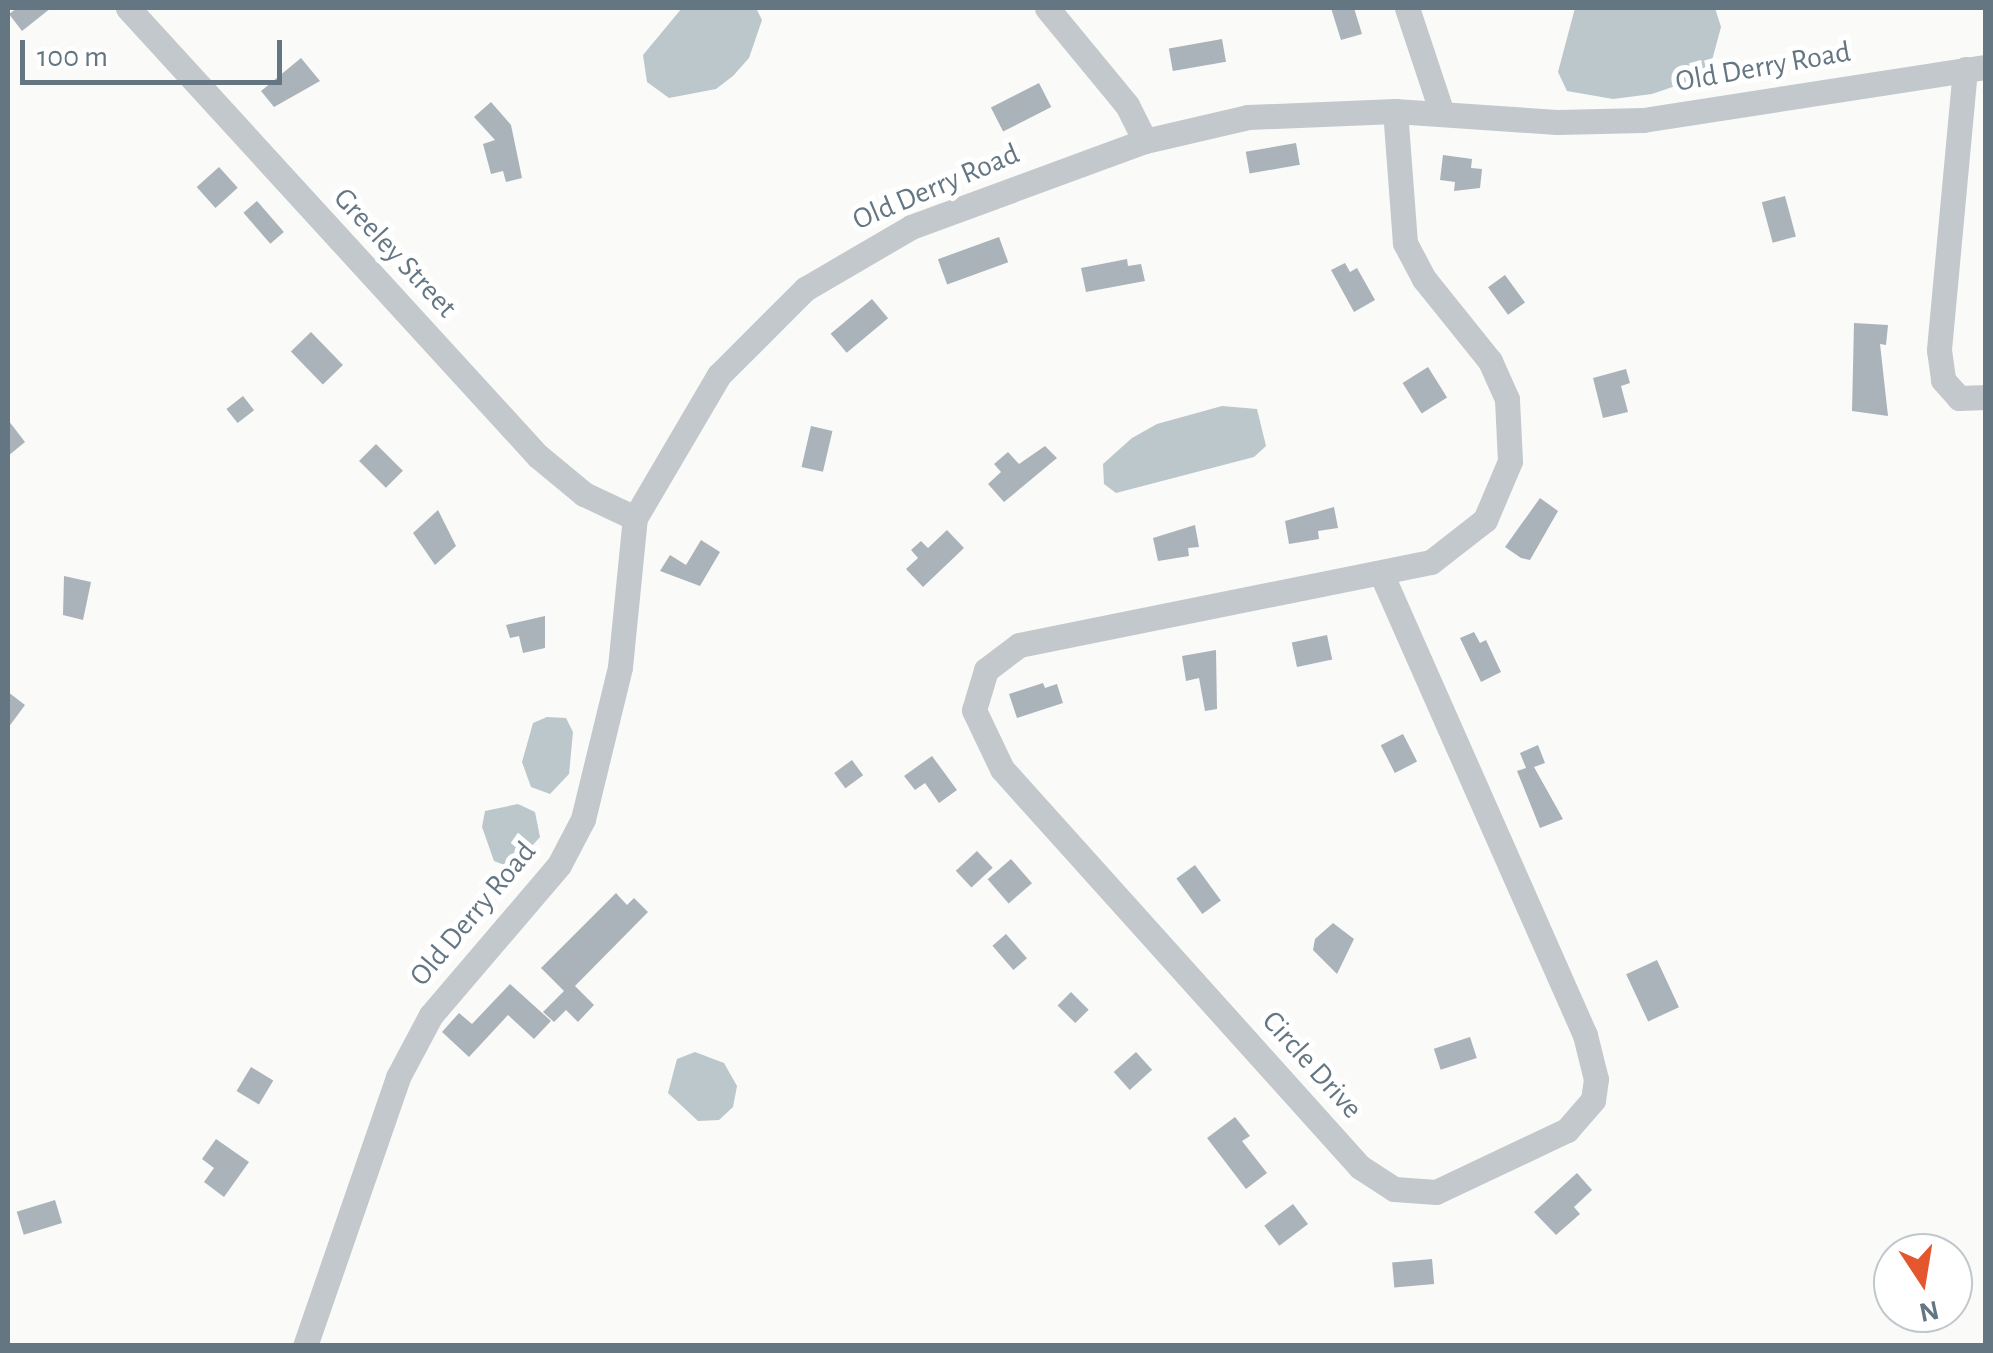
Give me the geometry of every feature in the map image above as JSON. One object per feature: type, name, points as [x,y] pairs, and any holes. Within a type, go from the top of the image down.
[{"type":"street","name":"Greeley Street","points":[[128,8],[538,456],[584,494],[636,518]]},
{"type":"street","points":[[1047,8],[1127,105],[1145,142]]},
{"type":"street","points":[[1408,8],[1442,112]]},
{"type":"street","name":"Old Derry Road","points":[[305,1346],[398,1077],[431,1015],[550,878],[583,819],[620,667],[636,518],[719,375],[806,289],[911,227],[1145,142],[1248,117],[1394,111],[1557,122],[1643,120],[1975,68]]},
{"type":"street","points":[[1975,68],[1938,350],[1943,380],[1960,398],[1986,397]]},
{"type":"street","name":"Circle Drive","points":[[1381,573],[1585,1035],[1596,1078],[1593,1100],[1567,1130],[1436,1192],[1394,1189],[1360,1167],[1002,769],[974,710],[986,670],[1038,638],[1432,562],[1470,536],[1505,481],[1512,440],[1507,399],[1490,361],[1424,279],[1405,244],[1397,204],[1394,111]]},
{"type":"shaded area","points":[[682,8],[756,8],[762,20],[749,58],[733,76],[716,89],[669,98],[647,82],[643,55]]},
{"type":"shaded area","points":[[1575,8],[1715,8],[1721,27],[1711,64],[1687,82],[1652,94],[1613,99],[1567,91],[1558,72]]},
{"type":"shaded area","points":[[1222,406],[1257,409],[1266,446],[1254,457],[1116,493],[1104,484],[1103,464],[1132,438],[1157,424]]},
{"type":"shaded area","points":[[547,717],[566,718],[573,732],[569,774],[550,794],[531,787],[522,762],[533,723]]},
{"type":"shaded area","points":[[518,804],[535,812],[540,837],[512,868],[494,861],[482,827],[485,811]]},
{"type":"shaded area","points":[[695,1052],[724,1063],[737,1086],[733,1107],[719,1120],[698,1121],[668,1093],[677,1059]]},
{"type":"building","points":[[17,8],[51,8],[22,31],[9,14]]},
{"type":"building","points":[[1331,8],[1354,8],[1362,34],[1341,40]]},
{"type":"building","points":[[1222,39],[1226,62],[1173,71],[1169,48]]},
{"type":"building","points":[[301,58],[320,81],[274,107],[261,91]]},
{"type":"building","points":[[1039,83],[1051,107],[1003,132],[991,108]]},
{"type":"building","points":[[491,102],[511,125],[522,178],[506,182],[503,171],[491,174],[483,144],[495,140],[474,117]]},
{"type":"building","points":[[1296,143],[1300,165],[1250,174],[1246,152]]},
{"type":"building","points":[[1443,155],[1472,159],[1471,168],[1482,169],[1480,188],[1454,191],[1455,182],[1440,180]]},
{"type":"building","points":[[219,167],[238,188],[215,208],[197,187]]},
{"type":"building","points":[[1785,196],[1796,237],[1773,243],[1762,202]]},
{"type":"building","points":[[257,201],[284,232],[270,244],[243,213]]},
{"type":"building","points":[[999,237],[1008,262],[947,285],[938,259]]},
{"type":"building","points":[[1127,259],[1128,266],[1141,264],[1145,281],[1086,292],[1081,268]]},
{"type":"building","points":[[1345,263],[1350,272],[1357,268],[1375,300],[1354,312],[1331,270]]},
{"type":"building","points":[[1505,275],[1525,303],[1508,315],[1488,287]]},
{"type":"building","points":[[872,299],[888,318],[847,353],[831,334]]},
{"type":"building","points":[[1854,323],[1888,325],[1886,345],[1880,344],[1888,416],[1852,411]]},
{"type":"building","points":[[311,332],[343,365],[323,385],[291,351]]},
{"type":"building","points":[[1428,367],[1447,398],[1422,413],[1403,383]]},
{"type":"building","points":[[1626,369],[1630,383],[1621,386],[1628,412],[1603,418],[1593,378]]},
{"type":"building","points":[[243,396],[254,410],[238,423],[226,409]]},
{"type":"building","points":[[8,420],[25,442],[8,456]]},
{"type":"building","points":[[811,426],[832,431],[823,472],[802,467]]},
{"type":"building","points":[[376,444],[403,471],[386,488],[359,461]]},
{"type":"building","points":[[1045,446],[1057,458],[1004,502],[988,484],[1001,472],[994,464],[1008,452],[1019,464]]},
{"type":"building","points":[[1540,498],[1558,511],[1530,560],[1521,558],[1505,547]]},
{"type":"building","points":[[1334,507],[1338,528],[1318,531],[1319,539],[1289,544],[1285,521]]},
{"type":"building","points":[[438,510],[456,546],[435,565],[413,533]]},
{"type":"building","points":[[1195,525],[1199,547],[1188,548],[1189,556],[1158,561],[1153,538]]},
{"type":"building","points":[[947,530],[964,548],[923,587],[906,569],[918,558],[911,550],[921,541],[928,548]]},
{"type":"building","points":[[701,540],[720,552],[700,586],[660,571],[670,555],[686,565]]},
{"type":"building","points":[[64,576],[91,582],[83,620],[63,615]]},
{"type":"building","points":[[545,616],[545,648],[523,653],[519,636],[510,638],[506,625]]},
{"type":"building","points":[[1474,632],[1480,643],[1486,640],[1501,672],[1481,682],[1460,638]]},
{"type":"building","points":[[1327,635],[1332,659],[1297,667],[1292,642]]},
{"type":"building","points":[[1216,650],[1217,709],[1205,711],[1199,678],[1186,681],[1182,656]]},
{"type":"building","points":[[1043,683],[1045,688],[1057,684],[1063,703],[1017,718],[1009,694]]},
{"type":"building","points":[[8,692],[25,705],[8,728]]},
{"type":"building","points":[[1403,734],[1417,762],[1395,773],[1381,745]]},
{"type":"building","points":[[1538,745],[1545,763],[1534,767],[1563,819],[1540,828],[1517,771],[1526,768],[1520,753]]},
{"type":"building","points":[[932,756],[957,790],[939,803],[925,783],[915,790],[904,776]]},
{"type":"building","points":[[852,760],[863,775],[845,788],[834,773]]},
{"type":"building","points":[[977,851],[993,868],[971,888],[956,871]]},
{"type":"building","points":[[1011,859],[1032,883],[1009,903],[988,879]]},
{"type":"building","points":[[1195,865],[1221,901],[1202,914],[1176,879]]},
{"type":"building","points":[[616,893],[627,905],[634,898],[648,912],[575,986],[594,1005],[578,1022],[566,1010],[554,1022],[543,1012],[564,991],[541,968]]},
{"type":"building","points":[[1333,923],[1354,939],[1337,974],[1313,950],[1315,939]]},
{"type":"building","points":[[1006,934],[1027,958],[1013,970],[992,946]]},
{"type":"building","points":[[1657,960],[1679,1007],[1648,1021],[1626,974]]},
{"type":"building","points":[[510,984],[551,1021],[534,1039],[508,1015],[469,1057],[442,1032],[459,1013],[472,1024]]},
{"type":"building","points":[[1071,992],[1089,1010],[1075,1023],[1058,1005]]},
{"type":"building","points":[[1470,1037],[1477,1058],[1441,1070],[1434,1049]]},
{"type":"building","points":[[1136,1052],[1152,1070],[1130,1090],[1114,1072]]},
{"type":"building","points":[[251,1067],[273,1080],[259,1104],[237,1091]]},
{"type":"building","points":[[1235,1117],[1250,1136],[1242,1141],[1267,1173],[1246,1189],[1207,1138]]},
{"type":"building","points":[[216,1139],[249,1162],[224,1197],[204,1182],[214,1168],[202,1159]]},
{"type":"building","points":[[1577,1173],[1592,1190],[1574,1207],[1580,1214],[1556,1235],[1534,1212]]},
{"type":"building","points":[[55,1200],[62,1223],[24,1235],[17,1212]]},
{"type":"building","points":[[1293,1204],[1308,1224],[1279,1246],[1264,1226]]},
{"type":"building","points":[[1432,1259],[1434,1284],[1394,1287],[1392,1262]]}]
